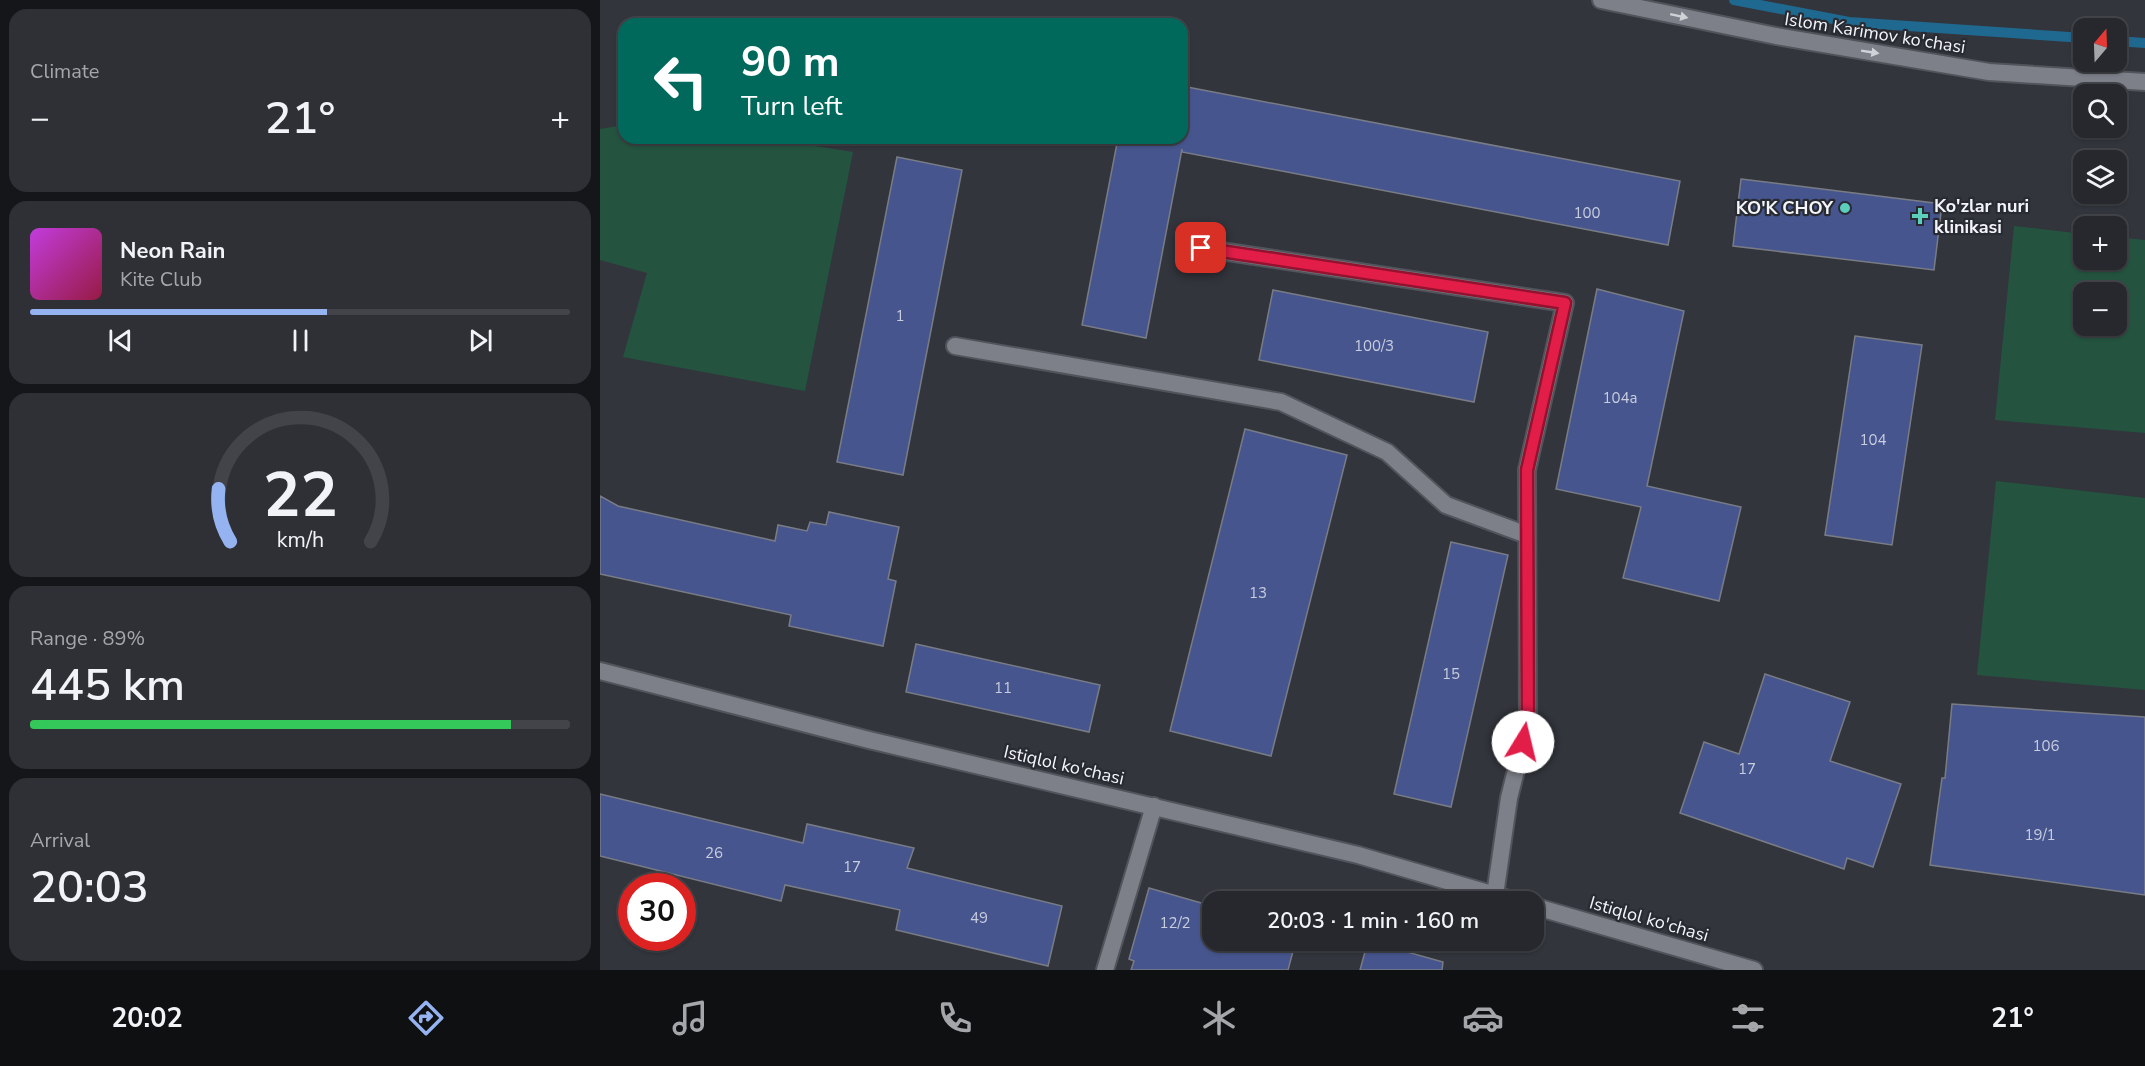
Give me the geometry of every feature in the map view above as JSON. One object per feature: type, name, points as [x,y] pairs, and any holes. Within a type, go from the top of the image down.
[{"type":"street","name":"Islom Karimov ko'chasi","points":[[1601,0],[1776,36],[1989,72],[2145,82]]},
{"type":"street","points":[[1201,248],[1565,303],[1527,470],[1528,723],[1509,798],[1497,891]]},
{"type":"street","points":[[955,345],[1281,402],[1387,452],[1446,506],[1527,535]]},
{"type":"street","name":"Istiqlol ko'chasi","points":[[600,671],[869,740],[1358,855],[1482,891]]},
{"type":"street","points":[[1105,970],[1154,806]]},
{"type":"street","name":"Istiqlol ko'chasi","points":[[1544,909],[1754,970]]},
{"type":"green space","points":[[618,126],[618,144],[803,144],[853,152],[805,391],[623,357],[647,273],[600,260],[600,129]]},
{"type":"green space","points":[[2014,226],[2073,233],[2073,270],[2127,270],[2127,238],[2145,240],[2145,433],[1995,420]]},
{"type":"green space","points":[[1996,481],[2145,498],[2145,690],[1977,675]]},
{"type":"building","points":[[1188,87],[1680,181],[1668,245],[1182,152],[1182,149],[1146,338],[1082,325],[1117,144],[1188,144]]},
{"type":"building","points":[[897,157],[962,170],[903,475],[837,462]]},
{"type":"building","points":[[1741,179],[1942,204],[1934,270],[1733,246]]},
{"type":"building","points":[[1597,289],[1684,311],[1647,486],[1741,507],[1719,601],[1623,578],[1641,507],[1556,489]]},
{"type":"building","points":[[1273,290],[1488,332],[1474,402],[1259,360]]},
{"type":"building","points":[[1855,336],[1922,345],[1892,545],[1825,535]]},
{"type":"building","points":[[1245,429],[1347,455],[1271,756],[1170,731]]},
{"type":"building","points":[[600,496],[618,506],[775,541],[778,525],[807,531],[810,522],[826,525],[829,512],[899,527],[888,579],[896,581],[883,646],[789,626],[791,615],[600,574]]},
{"type":"building","points":[[1451,542],[1508,555],[1451,807],[1394,794]]},
{"type":"building","points":[[916,644],[1100,685],[1089,732],[906,692]]},
{"type":"building","points":[[1765,674],[1850,702],[1830,761],[1901,784],[1873,867],[1847,858],[1844,869],[1680,813],[1704,742],[1739,754]]},
{"type":"building","points":[[1952,704],[2145,717],[2145,895],[1930,865],[1942,778],[1945,778]]},
{"type":"building","points":[[600,794],[803,843],[807,824],[914,848],[907,868],[1062,906],[1048,966],[896,930],[900,910],[785,885],[781,901],[696,880],[696,873],[668,873],[600,856]]},
{"type":"building","points":[[1149,888],[1202,903],[1202,951],[1293,951],[1288,970],[1131,970],[1134,961],[1129,959]]},
{"type":"building","points":[[1365,951],[1404,951],[1443,962],[1442,970],[1360,970]]},
{"type":"waterway","points":[[1734,0],[1849,22],[2073,37]]},
{"type":"waterway","points":[[2127,42],[2145,43]]},
{"type":"place","name":"KO'K CHOY","points":[[1845,208]]},
{"type":"place","name":"Ko'zlar nuri klinikasi","points":[[1920,216]]},
{"type":"route","points":[[1201,248],[1565,303],[1527,470],[1528,723],[1523,742]]}]
